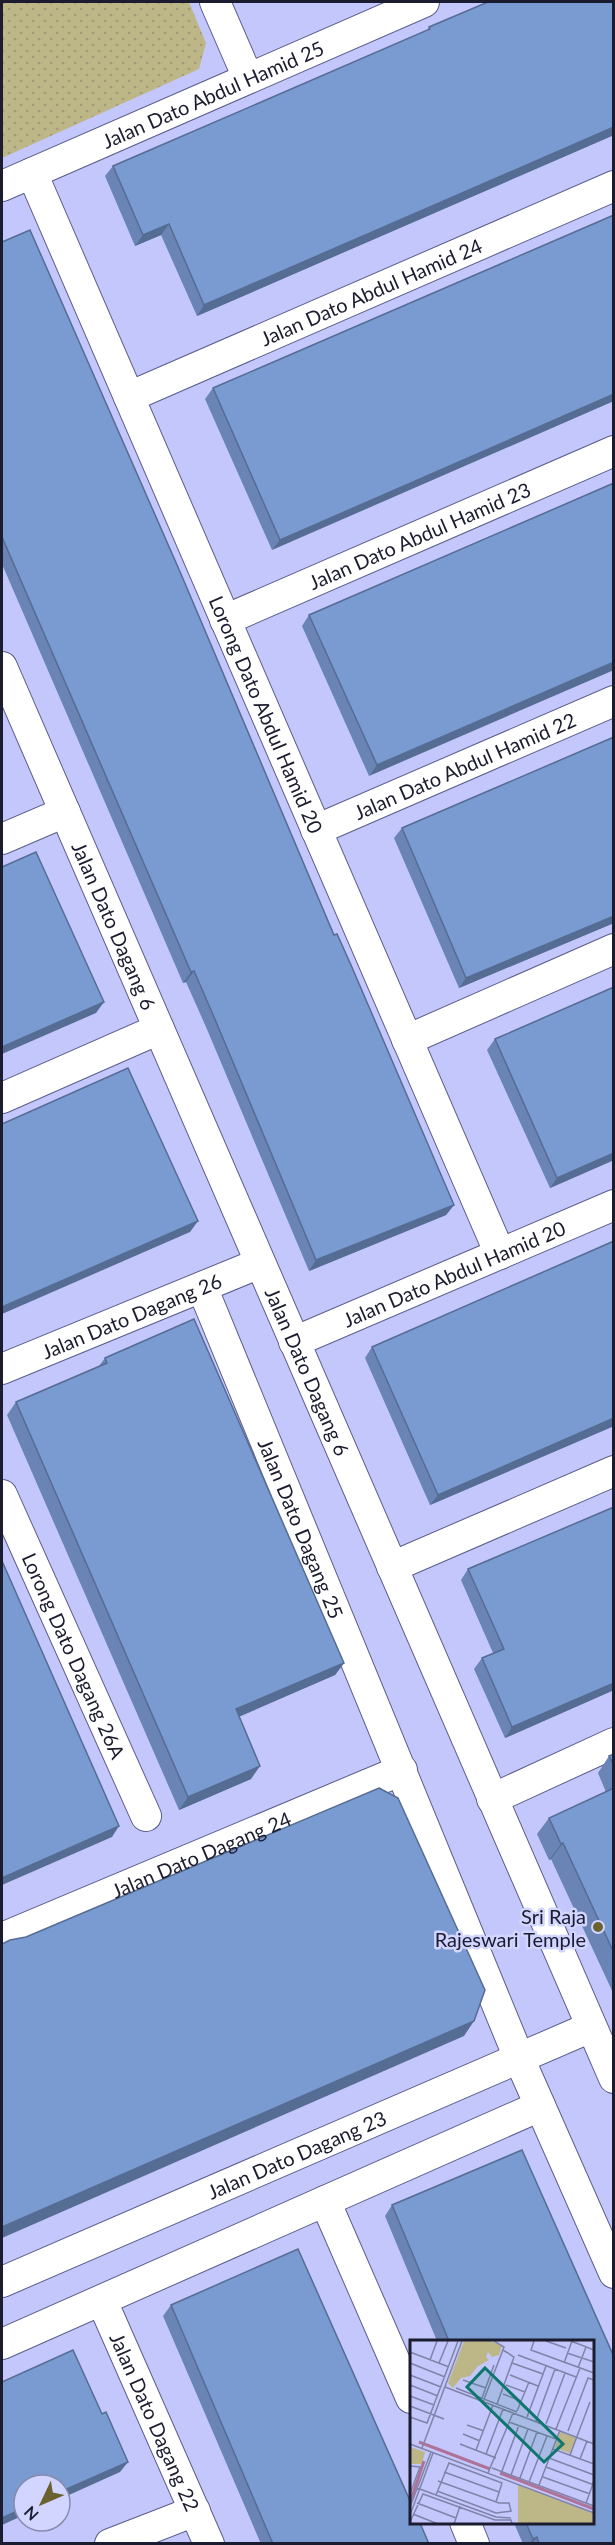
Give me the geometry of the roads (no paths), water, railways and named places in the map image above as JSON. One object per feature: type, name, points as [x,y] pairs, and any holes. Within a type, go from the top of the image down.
[{"type":"street","points":[[215,2],[248,78]]},
{"type":"street","name":"Jalan Dato Abdul Hamid 25","points":[[2,186],[424,2]]},
{"type":"street","name":"Lorong Dato Abdul Hamid 20","points":[[32,173],[500,1254]]},
{"type":"street","name":"Jalan Dato Abdul Hamid 24","points":[[129,397],[614,186]]},
{"type":"street","name":"Jalan Dato Abdul Hamid 23","points":[[225,620],[614,451]]},
{"type":"street","name":"Jalan Dato Dagang 6","points":[[2,667],[614,2078]]},
{"type":"street","name":"Jalan Dato Abdul Hamid 22","points":[[316,831],[614,701]]},
{"type":"street","points":[[2,839],[65,812]]},
{"type":"street","points":[[407,1040],[614,949]]},
{"type":"street","points":[[2,1098],[159,1029]]},
{"type":"street","name":"Jalan Dato Abdul Hamid 20","points":[[294,1342],[614,1205]]},
{"type":"street","name":"Jalan Dato Dagang 26","points":[[2,1369],[260,1263]]},
{"type":"street","name":"Jalan Dato Dagang 25","points":[[202,1287],[519,2058]]},
{"type":"street","points":[[392,1567],[614,1471]]},
{"type":"street","name":"Lorong Dato Dagang 26A","points":[[2,1495],[146,1816]]},
{"type":"street","points":[[492,1799],[614,1743]]},
{"type":"street","name":"Jalan Dato Dagang 24","points":[[2,1938],[402,1770]]},
{"type":"street","name":"Jalan Dato Dagang 23","points":[[2,2282],[591,2027]]},
{"type":"street","points":[[519,2058],[614,2273]]},
{"type":"street","points":[[2,2344],[540,2106]]},
{"type":"street","points":[[325,2201],[410,2396]]},
{"type":"street","name":"Jalan Dato Dagang 22","points":[[102,2301],[209,2544]]},
{"type":"street","points":[[110,2544],[195,2511]]},
{"type":"street","points":[[465,2524],[474,2544]]},
{"type":"place","name":"Sri Raja Rajeswari Temple","points":[[598,1927]]}]
